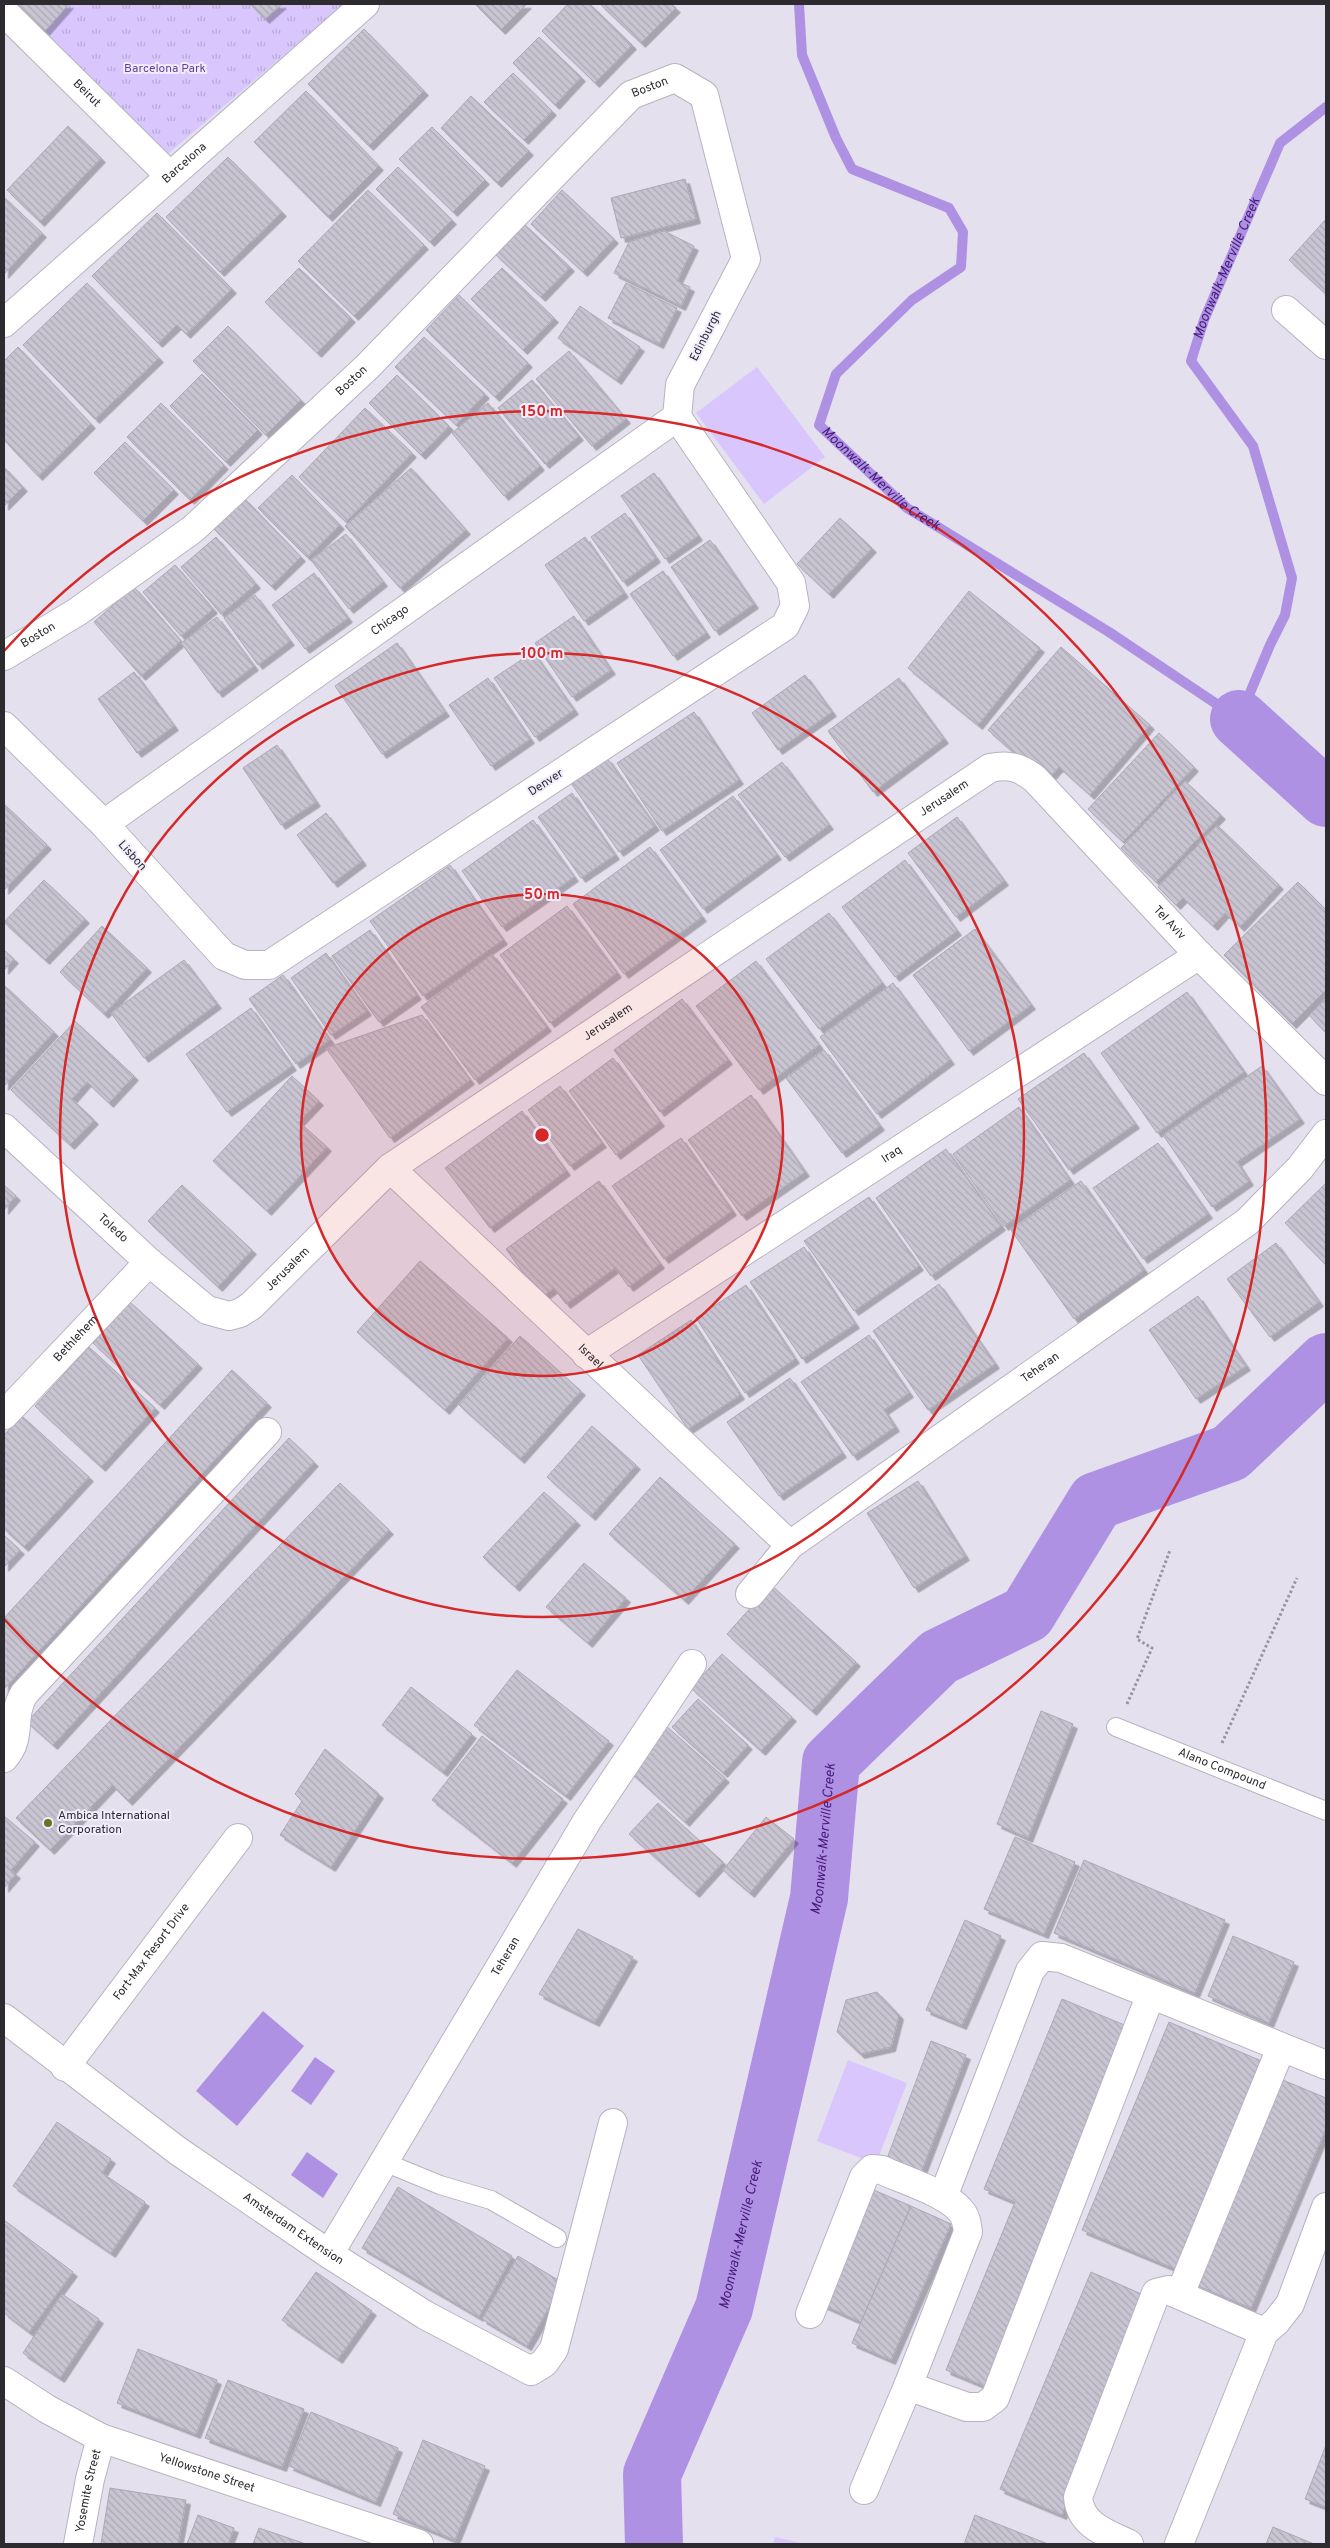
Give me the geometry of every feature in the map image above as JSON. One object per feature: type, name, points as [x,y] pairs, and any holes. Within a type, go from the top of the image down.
[{"type":"street","name":"Barcelona","points":[[4,322],[364,4]]},
{"type":"street","name":"Beirut","points":[[4,12],[169,175]]},
{"type":"street","name":"Edinburgh","points":[[675,78],[704,95],[746,259],[680,385],[677,417]]},
{"type":"street","name":"Boston","points":[[4,656],[77,612],[193,529],[367,367],[631,95],[675,78]]},
{"type":"street","points":[[1286,310],[1326,345]]},
{"type":"street","name":"Denver","points":[[269,965],[784,626],[795,606],[791,583],[677,417]]},
{"type":"street","name":"Chicago","points":[[104,824],[677,417]]},
{"type":"street","name":"Lisbon","points":[[4,726],[104,824],[224,956],[245,965],[269,965]]},
{"type":"street","name":"Tel Aviv","points":[[1013,766],[1035,779],[1199,955],[1326,1080]]},
{"type":"street","name":"Jerusalem","points":[[229,1316],[240,1313],[250,1306],[390,1168],[990,768],[1013,766]]},
{"type":"street","name":"Iraq","points":[[586,1354],[1199,955]]},
{"type":"street","name":"Toledo","points":[[4,1128],[149,1262],[207,1310],[229,1316]]},
{"type":"street","name":"Teheran","points":[[750,1594],[790,1545],[1247,1222],[1300,1168],[1326,1134]]},
{"type":"street","name":"Israel","points":[[390,1168],[790,1545]]},
{"type":"street","name":"Bethlehem","points":[[4,1415],[149,1262]]},
{"type":"street","points":[[4,1758],[14,1744],[11,1702],[24,1694],[267,1432]]},
{"type":"street","name":"Teheran","points":[[329,2254],[587,1821],[692,1664]]},
{"type":"street","name":"Fort-Max Resort Drive","points":[[65,2067],[238,1838]]},
{"type":"street","points":[[943,2198],[1030,1971],[1042,1956],[1062,1958],[1326,2065]]},
{"type":"street","points":[[908,2386],[967,2407],[983,2407],[995,2398],[1151,1994]]},
{"type":"street","name":"Amsterdam Extension","points":[[4,2018],[65,2067],[178,2151],[329,2254],[425,2315],[531,2371],[544,2363],[554,2348],[613,2123]]},
{"type":"street","points":[[1180,2294],[1282,2048]]},
{"type":"street","points":[[810,2314],[864,2177],[872,2169],[882,2170],[943,2198],[960,2209],[967,2220],[968,2232],[908,2386],[864,2490]]},
{"type":"street","points":[[1179,2544],[1264,2332],[1276,2322],[1290,2304],[1316,2264],[1326,2207]]},
{"type":"street","points":[[1129,2544],[1095,2527],[1079,2510],[1078,2497],[1156,2293],[1168,2290],[1180,2294],[1264,2332]]},
{"type":"street","name":"Yellowstone Street","points":[[4,2381],[47,2409],[101,2438],[419,2544]]},
{"type":"street","name":"Yosemite Street","points":[[78,2544],[90,2479],[101,2438]]},
{"type":"lane","name":"Alano Compound","points":[[1116,1727],[1211,1767],[1326,1811]]},
{"type":"lane","points":[[384,2162],[440,2185],[491,2200],[557,2238]]},
{"type":"path","points":[[1116,1727],[1152,1648],[1137,1639],[1170,1550]]},
{"type":"path","points":[[1211,1767],[1296,1578]]},
{"type":"green space","name":"Barcelona Park","points":[[4,4],[344,4],[163,158]]},
{"type":"green space","points":[[757,367],[825,457],[764,504],[696,413]]},
{"type":"green space","points":[[848,2060],[907,2083],[876,2164],[817,2141]]},
{"type":"green space","points":[[775,2537],[805,2544],[773,2544]]},
{"type":"shaded area","points":[[263,2011],[304,2046],[237,2126],[196,2091]]},
{"type":"shaded area","points":[[315,2057],[335,2071],[311,2105],[291,2091]]},
{"type":"shaded area","points":[[307,2152],[338,2174],[323,2198],[291,2175]]},
{"type":"building","points":[[13,4],[69,4],[45,31]]},
{"type":"building","points":[[250,4],[282,4],[265,19]]},
{"type":"building","points":[[475,4],[527,4],[501,30]]},
{"type":"building","points":[[568,4],[590,4],[632,45],[595,83],[542,31]]},
{"type":"building","points":[[600,4],[671,4],[676,8],[641,43]]},
{"type":"building","points":[[364,29],[424,91],[369,146],[308,84]]},
{"type":"building","points":[[539,37],[581,77],[555,105],[513,63]]},
{"type":"building","points":[[513,73],[552,111],[524,140],[484,102]]},
{"type":"building","points":[[306,91],[379,166],[328,217],[254,142]]},
{"type":"building","points":[[471,96],[529,151],[497,183],[441,128]]},
{"type":"building","points":[[68,126],[101,158],[40,222],[7,190]]},
{"type":"building","points":[[432,127],[485,180],[453,212],[399,159]]},
{"type":"building","points":[[228,157],[282,212],[220,272],[166,217]]},
{"type":"building","points":[[398,167],[452,220],[430,242],[376,189]]},
{"type":"building","points":[[685,179],[696,219],[621,238],[611,198]]},
{"type":"building","points":[[368,190],[424,245],[354,316],[298,261]]},
{"type":"building","points":[[562,190],[614,239],[583,272],[531,224]]},
{"type":"building","points":[[4,197],[42,233],[4,274]]},
{"type":"building","points":[[157,213],[232,289],[186,334],[177,325],[158,343],[92,276]]},
{"type":"building","points":[[1326,219],[1326,294],[1289,260]]},
{"type":"building","points":[[524,224],[570,267],[541,297],[495,254]]},
{"type":"building","points":[[664,231],[694,246],[677,281],[690,287],[681,306],[614,273],[629,242]]},
{"type":"building","points":[[299,268],[351,318],[317,353],[265,302]]},
{"type":"building","points":[[502,268],[554,318],[523,350],[471,299]]},
{"type":"building","points":[[87,283],[159,358],[95,419],[23,345]]},
{"type":"building","points":[[626,283],[677,308],[659,344],[608,318]]},
{"type":"building","points":[[459,295],[528,363],[495,397],[426,330]]},
{"type":"building","points":[[580,306],[640,347],[617,380],[558,338]]},
{"type":"building","points":[[228,326],[301,400],[266,435],[193,361]]},
{"type":"building","points":[[424,337],[485,394],[456,425],[395,367]]},
{"type":"building","points":[[18,347],[91,424],[38,476],[4,440],[4,361]]},
{"type":"building","points":[[569,351],[626,419],[592,446],[536,379]]},
{"type":"building","points":[[202,374],[258,430],[226,462],[170,406]]},
{"type":"building","points":[[397,375],[449,426],[421,455],[369,403]]},
{"type":"building","points":[[532,380],[579,436],[545,464],[498,408]]},
{"type":"building","points":[[161,403],[224,465],[190,500],[127,437]]},
{"type":"building","points":[[488,403],[540,466],[504,496],[452,433]]},
{"type":"building","points":[[365,408],[412,453],[346,522],[299,477]]},
{"type":"building","points":[[125,442],[174,490],[143,521],[94,473]]},
{"type":"building","points":[[4,467],[23,487],[4,506]]},
{"type":"building","points":[[411,468],[466,530],[400,588],[345,526]]},
{"type":"building","points":[[654,473],[698,536],[665,559],[621,496]]},
{"type":"building","points":[[292,475],[340,525],[307,557],[258,508]]},
{"type":"building","points":[[244,498],[301,557],[271,586],[213,528]]},
{"type":"building","points":[[625,513],[656,558],[623,582],[591,537]]},
{"type":"building","points":[[840,518],[872,548],[829,594],[797,564]]},
{"type":"building","points":[[346,534],[383,582],[349,609],[311,560]]},
{"type":"building","points":[[216,537],[256,584],[221,614],[181,567]]},
{"type":"building","points":[[585,537],[624,593],[584,621],[545,565]]},
{"type":"building","points":[[710,540],[754,604],[715,631],[671,567]]},
{"type":"building","points":[[175,565],[213,609],[181,636],[143,592]]},
{"type":"building","points":[[663,571],[706,633],[673,656],[630,594]]},
{"type":"building","points":[[314,573],[348,618],[305,649],[272,605]]},
{"type":"building","points":[[134,587],[181,641],[141,676],[94,622]]},
{"type":"building","points":[[969,591],[1040,648],[978,725],[908,668]]},
{"type":"building","points":[[255,595],[290,641],[258,665],[224,618]]},
{"type":"building","points":[[574,616],[611,670],[572,697],[535,643]]},
{"type":"building","points":[[217,617],[254,666],[218,693],[181,643]]},
{"type":"building","points":[[397,643],[445,712],[382,754],[335,686]]},
{"type":"building","points":[[1061,647],[1150,725],[1090,795],[1059,767],[1046,781],[988,730]]},
{"type":"building","points":[[533,652],[574,710],[535,737],[494,678]]},
{"type":"building","points":[[134,672],[174,726],[137,753],[98,699]]},
{"type":"building","points":[[805,675],[832,712],[778,750],[752,713]]},
{"type":"building","points":[[488,678],[530,739],[491,766],[449,705]]},
{"type":"building","points":[[899,678],[944,739],[873,792],[828,731]]},
{"type":"building","points":[[694,712],[739,780],[662,831],[617,763]]},
{"type":"building","points":[[1159,733],[1194,767],[1123,842],[1088,809]]},
{"type":"building","points":[[277,745],[316,802],[281,825],[243,768]]},
{"type":"building","points":[[607,758],[655,826],[619,852],[571,783]]},
{"type":"building","points":[[782,762],[829,825],[785,857],[738,795]]},
{"type":"building","points":[[1185,781],[1221,815],[1156,882],[1121,848]]},
{"type":"building","points":[[572,793],[615,855],[581,878],[538,817]]},
{"type":"building","points":[[733,796],[777,855],[703,909],[660,850]]},
{"type":"building","points":[[4,804],[47,845],[4,890]]},
{"type":"building","points":[[326,813],[362,861],[333,883],[297,835]]},
{"type":"building","points":[[957,817],[1004,881],[956,917],[908,853]]},
{"type":"building","points":[[533,820],[574,877],[502,927],[462,871]]},
{"type":"building","points":[[1217,825],[1279,885],[1240,927],[1225,913],[1213,926],[1183,898],[1176,905],[1158,887]]},
{"type":"building","points":[[650,847],[702,917],[624,974],[573,904]]},
{"type":"building","points":[[905,860],[957,931],[895,977],[842,907]]},
{"type":"building","points":[[450,865],[503,940],[423,996],[370,921]]},
{"type":"building","points":[[44,880],[85,919],[45,960],[4,922]]},
{"type":"building","points":[[1298,882],[1326,910],[1326,990],[1292,1024],[1224,955]]},
{"type":"building","points":[[567,906],[617,973],[550,1023],[500,955]]},
{"type":"building","points":[[829,913],[882,983],[819,1029],[766,959]]},
{"type":"building","points":[[102,926],[147,968],[104,1014],[60,972]]},
{"type":"building","points":[[975,929],[1031,1005],[969,1051],[913,975]]},
{"type":"building","points":[[370,930],[417,995],[379,1022],[332,956]]},
{"type":"building","points":[[4,950],[14,959],[4,970]]},
{"type":"building","points":[[326,953],[367,1011],[331,1035],[291,978]]},
{"type":"building","points":[[492,954],[547,1027],[475,1080],[421,1007]]},
{"type":"building","points":[[184,960],[217,1004],[144,1058],[111,1013]]},
{"type":"building","points":[[756,961],[819,1045],[759,1090],[696,1006]]},
{"type":"building","points":[[283,975],[330,1040],[296,1064],[249,999]]},
{"type":"building","points":[[893,983],[950,1060],[877,1114],[820,1037]]},
{"type":"building","points":[[4,985],[54,1032],[4,1086]]},
{"type":"building","points":[[1187,992],[1244,1072],[1157,1133],[1101,1053]]},
{"type":"building","points":[[682,999],[728,1060],[660,1112],[614,1050]]},
{"type":"building","points":[[1326,999],[1326,1033],[1309,1015]]},
{"type":"building","points":[[251,1008],[292,1066],[227,1112],[186,1054]]},
{"type":"building","points":[[422,1015],[470,1080],[390,1138],[326,1048]]},
{"type":"building","points":[[75,1021],[134,1076],[109,1103],[87,1082],[72,1099],[94,1120],[70,1145],[11,1090]]},
{"type":"building","points":[[824,1050],[880,1126],[842,1153],[786,1078]]},
{"type":"building","points":[[1084,1053],[1135,1124],[1069,1170],[1018,1099]]},
{"type":"building","points":[[613,1058],[660,1122],[616,1155],[569,1091]]},
{"type":"building","points":[[1262,1066],[1300,1119],[1237,1162],[1249,1181],[1212,1207],[1163,1135]]},
{"type":"building","points":[[292,1076],[319,1101],[299,1122],[327,1147],[267,1211],[213,1161]]},
{"type":"building","points":[[560,1086],[602,1143],[570,1166],[528,1110]]},
{"type":"building","points":[[751,1095],[805,1172],[742,1216],[688,1140]]},
{"type":"building","points":[[1019,1107],[1070,1180],[1004,1226],[953,1154]]},
{"type":"building","points":[[522,1111],[566,1171],[490,1228],[445,1168]]},
{"type":"building","points":[[681,1138],[732,1211],[664,1259],[612,1186]]},
{"type":"building","points":[[1158,1143],[1208,1214],[1143,1259],[1093,1188]]},
{"type":"building","points":[[946,1149],[1001,1226],[931,1276],[876,1198]]},
{"type":"building","points":[[599,1181],[660,1264],[629,1287],[615,1268],[566,1304],[554,1288],[541,1298],[506,1249]]},
{"type":"building","points":[[1081,1181],[1144,1270],[1074,1319],[1011,1230]]},
{"type":"building","points":[[1326,1183],[1326,1265],[1285,1223]]},
{"type":"building","points":[[4,1185],[16,1196],[4,1210]]},
{"type":"building","points":[[182,1185],[252,1250],[218,1287],[148,1221]]},
{"type":"building","points":[[869,1197],[919,1266],[854,1311],[804,1241]]},
{"type":"building","points":[[1276,1243],[1319,1302],[1270,1337],[1227,1279]]},
{"type":"building","points":[[804,1247],[855,1324],[802,1359],[750,1282]]},
{"type":"building","points":[[420,1261],[508,1338],[445,1410],[357,1332]]},
{"type":"building","points":[[939,1284],[995,1364],[928,1410],[873,1331]]},
{"type":"building","points":[[746,1285],[795,1359],[745,1393],[696,1318]]},
{"type":"building","points":[[1198,1296],[1246,1366],[1196,1399],[1149,1330]]},
{"type":"building","points":[[130,1302],[198,1364],[160,1405],[93,1343]]},
{"type":"building","points":[[691,1320],[740,1395],[688,1429],[638,1355]]},
{"type":"building","points":[[869,1335],[909,1393],[884,1410],[895,1427],[853,1456],[801,1382]]},
{"type":"building","points":[[520,1336],[581,1391],[520,1459],[459,1405]]},
{"type":"building","points":[[89,1347],[155,1408],[101,1467],[35,1406]]},
{"type":"building","points":[[232,1370],[267,1403],[4,1689],[4,1618]]},
{"type":"building","points":[[790,1378],[842,1453],[779,1496],[727,1422]]},
{"type":"building","points":[[22,1416],[89,1477],[24,1547],[4,1529],[4,1435]]},
{"type":"building","points":[[592,1426],[636,1465],[591,1516],[547,1477]]},
{"type":"building","points":[[289,1438],[314,1462],[53,1745],[27,1722]]},
{"type":"building","points":[[660,1477],[735,1544],[684,1600],[609,1534]]},
{"type":"building","points":[[918,1481],[965,1556],[914,1588],[867,1513]]},
{"type":"building","points":[[340,1483],[389,1530],[128,1801],[112,1785],[50,1850],[16,1818]]},
{"type":"building","points":[[544,1492],[576,1521],[515,1587],[483,1557]]},
{"type":"building","points":[[4,1535],[20,1550],[4,1567]]},
{"type":"building","points":[[584,1563],[626,1598],[588,1643],[546,1607]]},
{"type":"building","points":[[771,1585],[856,1662],[812,1711],[727,1634]]},
{"type":"building","points":[[722,1654],[792,1717],[761,1751],[691,1688]]},
{"type":"building","points":[[517,1670],[609,1741],[566,1796],[474,1725]]},
{"type":"building","points":[[411,1687],[472,1734],[443,1772],[382,1725]]},
{"type":"building","points":[[698,1699],[748,1745],[723,1773],[672,1727]]},
{"type":"building","points":[[1041,1711],[1073,1724],[1028,1838],[997,1824]]},
{"type":"building","points":[[666,1726],[725,1778],[685,1822],[627,1769]]},
{"type":"building","points":[[482,1736],[563,1799],[512,1863],[432,1800]]},
{"type":"building","points":[[325,1749],[379,1794],[331,1867],[280,1835],[302,1801],[295,1794]]},
{"type":"building","points":[[658,1803],[723,1862],[695,1893],[629,1834]]},
{"type":"building","points":[[4,1816],[35,1842],[11,1870],[16,1874],[4,1888]]},
{"type":"building","points":[[766,1817],[794,1839],[750,1893],[723,1870]]},
{"type":"building","points":[[1015,1837],[1075,1862],[1044,1934],[984,1909]]},
{"type":"building","points":[[1084,1860],[1225,1920],[1195,1993],[1054,1933]]},
{"type":"building","points":[[965,1920],[1001,1936],[962,2025],[926,2010]]},
{"type":"building","points":[[578,1929],[633,1957],[595,2022],[539,1994]]},
{"type":"building","points":[[1233,1936],[1294,1962],[1269,2023],[1208,1996]]},
{"type":"building","points":[[877,1992],[899,2015],[891,2047],[860,2054],[837,2032],[846,2000]]},
{"type":"building","points":[[1062,1999],[1134,2029],[987,2387],[946,2370],[1015,2202],[984,2189]]},
{"type":"building","points":[[1169,2022],[1264,2062],[1178,2270],[1082,2230]]},
{"type":"building","points":[[931,2041],[966,2055],[919,2178],[885,2164]]},
{"type":"building","points":[[1271,2075],[1326,2098],[1326,2128],[1251,2308],[1186,2281]]},
{"type":"building","points":[[57,2122],[111,2159],[102,2173],[145,2202],[111,2253],[13,2186]]},
{"type":"building","points":[[398,2187],[512,2256],[479,2317],[362,2248]]},
{"type":"building","points":[[869,2188],[911,2206],[861,2322],[819,2303]]},
{"type":"building","points":[[911,2206],[951,2224],[891,2360],[852,2343]]},
{"type":"building","points":[[4,2220],[73,2272],[29,2332],[4,2313]]},
{"type":"building","points":[[518,2256],[563,2283],[527,2346],[482,2319]]},
{"type":"building","points":[[316,2272],[372,2311],[338,2359],[282,2320]]},
{"type":"building","points":[[1091,2272],[1153,2299],[1062,2515],[1000,2489]]},
{"type":"building","points":[[62,2294],[99,2319],[60,2378],[23,2353]]},
{"type":"building","points":[[138,2349],[217,2380],[196,2434],[117,2403]]},
{"type":"building","points":[[228,2380],[304,2409],[282,2467],[205,2438]]},
{"type":"building","points":[[311,2412],[398,2448],[376,2502],[289,2466]]},
{"type":"building","points":[[423,2440],[485,2466],[455,2540],[393,2514]]},
{"type":"building","points":[[1326,2445],[1326,2507],[1305,2499]]},
{"type":"building","points":[[110,2488],[186,2500],[178,2544],[101,2544]]},
{"type":"building","points":[[198,2515],[234,2528],[228,2544],[187,2544]]},
{"type":"building","points":[[975,2515],[1048,2544],[964,2544]]},
{"type":"building","points":[[1273,2527],[1314,2544],[1266,2544]]},
{"type":"building","points":[[259,2528],[306,2544],[253,2544]]},
{"type":"waterway","name":"Moonwalk-Merville Creek","points":[[799,4],[802,55],[836,138],[852,169],[949,208],[963,232],[961,267],[912,300],[836,374],[819,425],[907,508],[1109,632],[1239,719],[1270,645],[1285,615],[1292,578],[1253,446],[1191,361],[1204,320],[1280,143],[1326,107]]},
{"type":"waterway","name":"Moonwalk-Merville Creek","points":[[1239,719],[1326,798]]},
{"type":"waterway","name":"Moonwalk-Merville Creek","points":[[654,2544],[652,2474],[724,2308],[819,1898],[831,1762],[939,1657],[1027,1614],[1096,1501],[1230,1453],[1326,1362]]},
{"type":"place","name":"Ambica International Corporation","points":[[48,1823]]}]
